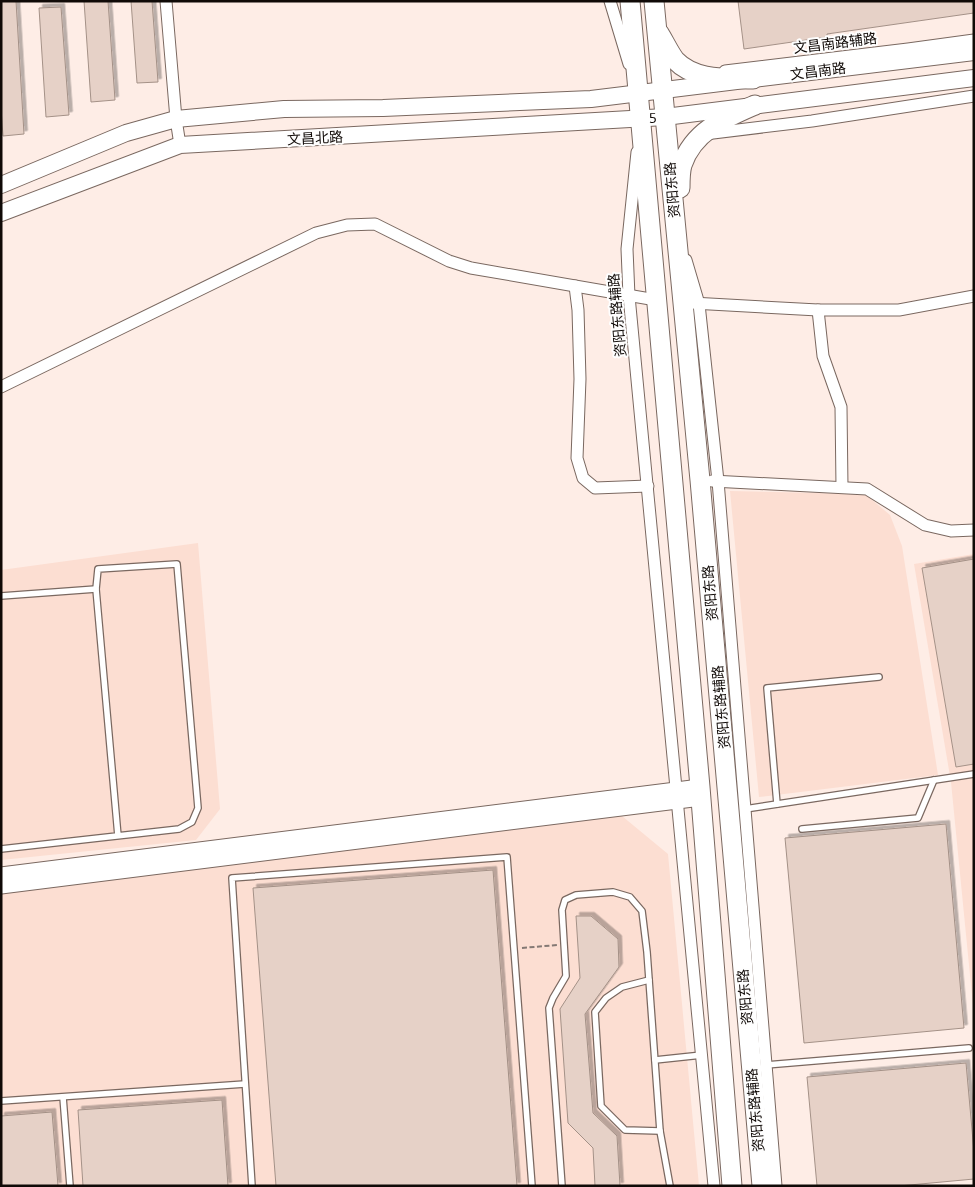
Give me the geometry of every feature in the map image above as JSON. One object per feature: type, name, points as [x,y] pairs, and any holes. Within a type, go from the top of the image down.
[{"type":"main road","name":"资阳东路","points":[[630,1],[701,792],[732,1186]]},
{"type":"main road","name":"资阳东路","points":[[654,1],[676,229],[691,303],[709,481],[759,1066],[762,1186]]},
{"type":"main road","points":[[657,28],[675,60],[693,72],[711,78],[753,79]]},
{"type":"main road","name":"文昌南路","points":[[1,185],[126,133],[176,119],[284,109],[383,108],[590,100],[974,52]]},
{"type":"main road","name":"文昌南路","points":[[665,116],[974,78]]},
{"type":"main road","points":[[676,229],[682,166],[689,148],[701,135],[727,118],[756,105]]},
{"type":"main road","name":"5","points":[[640,119],[665,116]]},
{"type":"main road","name":"文昌北路","points":[[1,213],[180,145],[640,119]]},
{"type":"street","points":[[166,1],[180,145]]},
{"type":"street","points":[[610,1],[638,94]]},
{"type":"street","points":[[657,28],[658,1]]},
{"type":"street","name":"文昌南路辅路","points":[[700,74],[974,40]]},
{"type":"street","points":[[701,135],[812,121],[974,96]]},
{"type":"street","name":"资阳东路辅路","points":[[640,119],[627,249],[629,296],[714,1186]]},
{"type":"street","points":[[1,387],[270,254],[316,233],[347,225],[375,224],[449,261],[471,268],[656,300]]},
{"type":"street","points":[[575,286],[578,310],[580,379],[577,458],[583,478],[595,488],[648,486]]},
{"type":"street","points":[[691,303],[818,310],[898,310],[974,296]]},
{"type":"street","points":[[818,310],[823,356],[841,407],[842,487]]},
{"type":"street","points":[[709,481],[868,489],[925,524],[951,531],[974,530]]},
{"type":"street","points":[[1,886],[701,792]]},
{"type":"street","points":[[1,875],[678,795]]},
{"type":"street","points":[[702,1055],[721,1053]]},
{"type":"street","name":"资阳东路辅路","points":[[759,1066],[776,1186]]},
{"type":"lane","points":[[1,849],[118,836],[179,829],[192,822],[198,808],[177,564],[98,569],[96,589],[118,836]]},
{"type":"lane","points":[[1,596],[96,589]]},
{"type":"lane","points":[[777,804],[767,688],[879,677]]},
{"type":"lane","points":[[737,810],[974,774]]},
{"type":"lane","points":[[802,829],[918,818],[934,780]]},
{"type":"lane","points":[[252,1186],[232,878],[507,857],[532,1186]]},
{"type":"lane","points":[[562,1186],[549,1008],[566,976],[562,910],[565,900],[576,895],[613,892],[630,897],[642,910],[660,1131],[670,1186]]},
{"type":"lane","points":[[649,980],[622,987],[606,998],[595,1012],[600,1106],[625,1130],[660,1131]]},
{"type":"lane","points":[[759,1066],[969,1048]]},
{"type":"lane","points":[[655,1060],[702,1055]]},
{"type":"lane","points":[[1,1101],[245,1084]]},
{"type":"lane","points":[[63,1096],[70,1186]]},
{"type":"path","points":[[514,948],[564,944]]},
{"type":"shaded area","points":[[730,491],[865,494],[890,515],[902,546],[938,775],[759,797]]},
{"type":"shaded area","points":[[198,543],[220,809],[196,840],[1,860],[1,570]]},
{"type":"shaded area","points":[[974,554],[974,1016],[951,782],[914,564]]},
{"type":"shaded area","points":[[622,816],[668,854],[699,1186],[1,1186],[1,893]]},
{"type":"building","points":[[1,1],[16,1],[24,134],[3,136],[1,109]]},
{"type":"building","points":[[84,1],[108,1],[115,100],[91,102]]},
{"type":"building","points":[[131,1],[152,1],[158,82],[137,83]]},
{"type":"building","points":[[738,1],[974,1],[974,13],[827,34],[827,37],[744,49]]},
{"type":"building","points":[[61,7],[69,115],[46,117],[39,8]]},
{"type":"building","points":[[974,559],[974,764],[956,767],[922,568]]},
{"type":"building","points":[[946,824],[964,1028],[804,1043],[785,838]]},
{"type":"building","points":[[493,870],[517,1186],[276,1186],[253,888]]},
{"type":"building","points":[[576,916],[591,916],[618,939],[619,967],[585,1014],[593,1113],[617,1136],[620,1186],[595,1186],[593,1148],[568,1123],[560,1009],[580,978]]},
{"type":"building","points":[[966,1063],[974,1152],[974,1179],[899,1186],[817,1186],[807,1077]]},
{"type":"building","points":[[222,1100],[228,1186],[83,1186],[78,1110]]},
{"type":"building","points":[[52,1112],[58,1186],[1,1186],[1,1116]]}]
